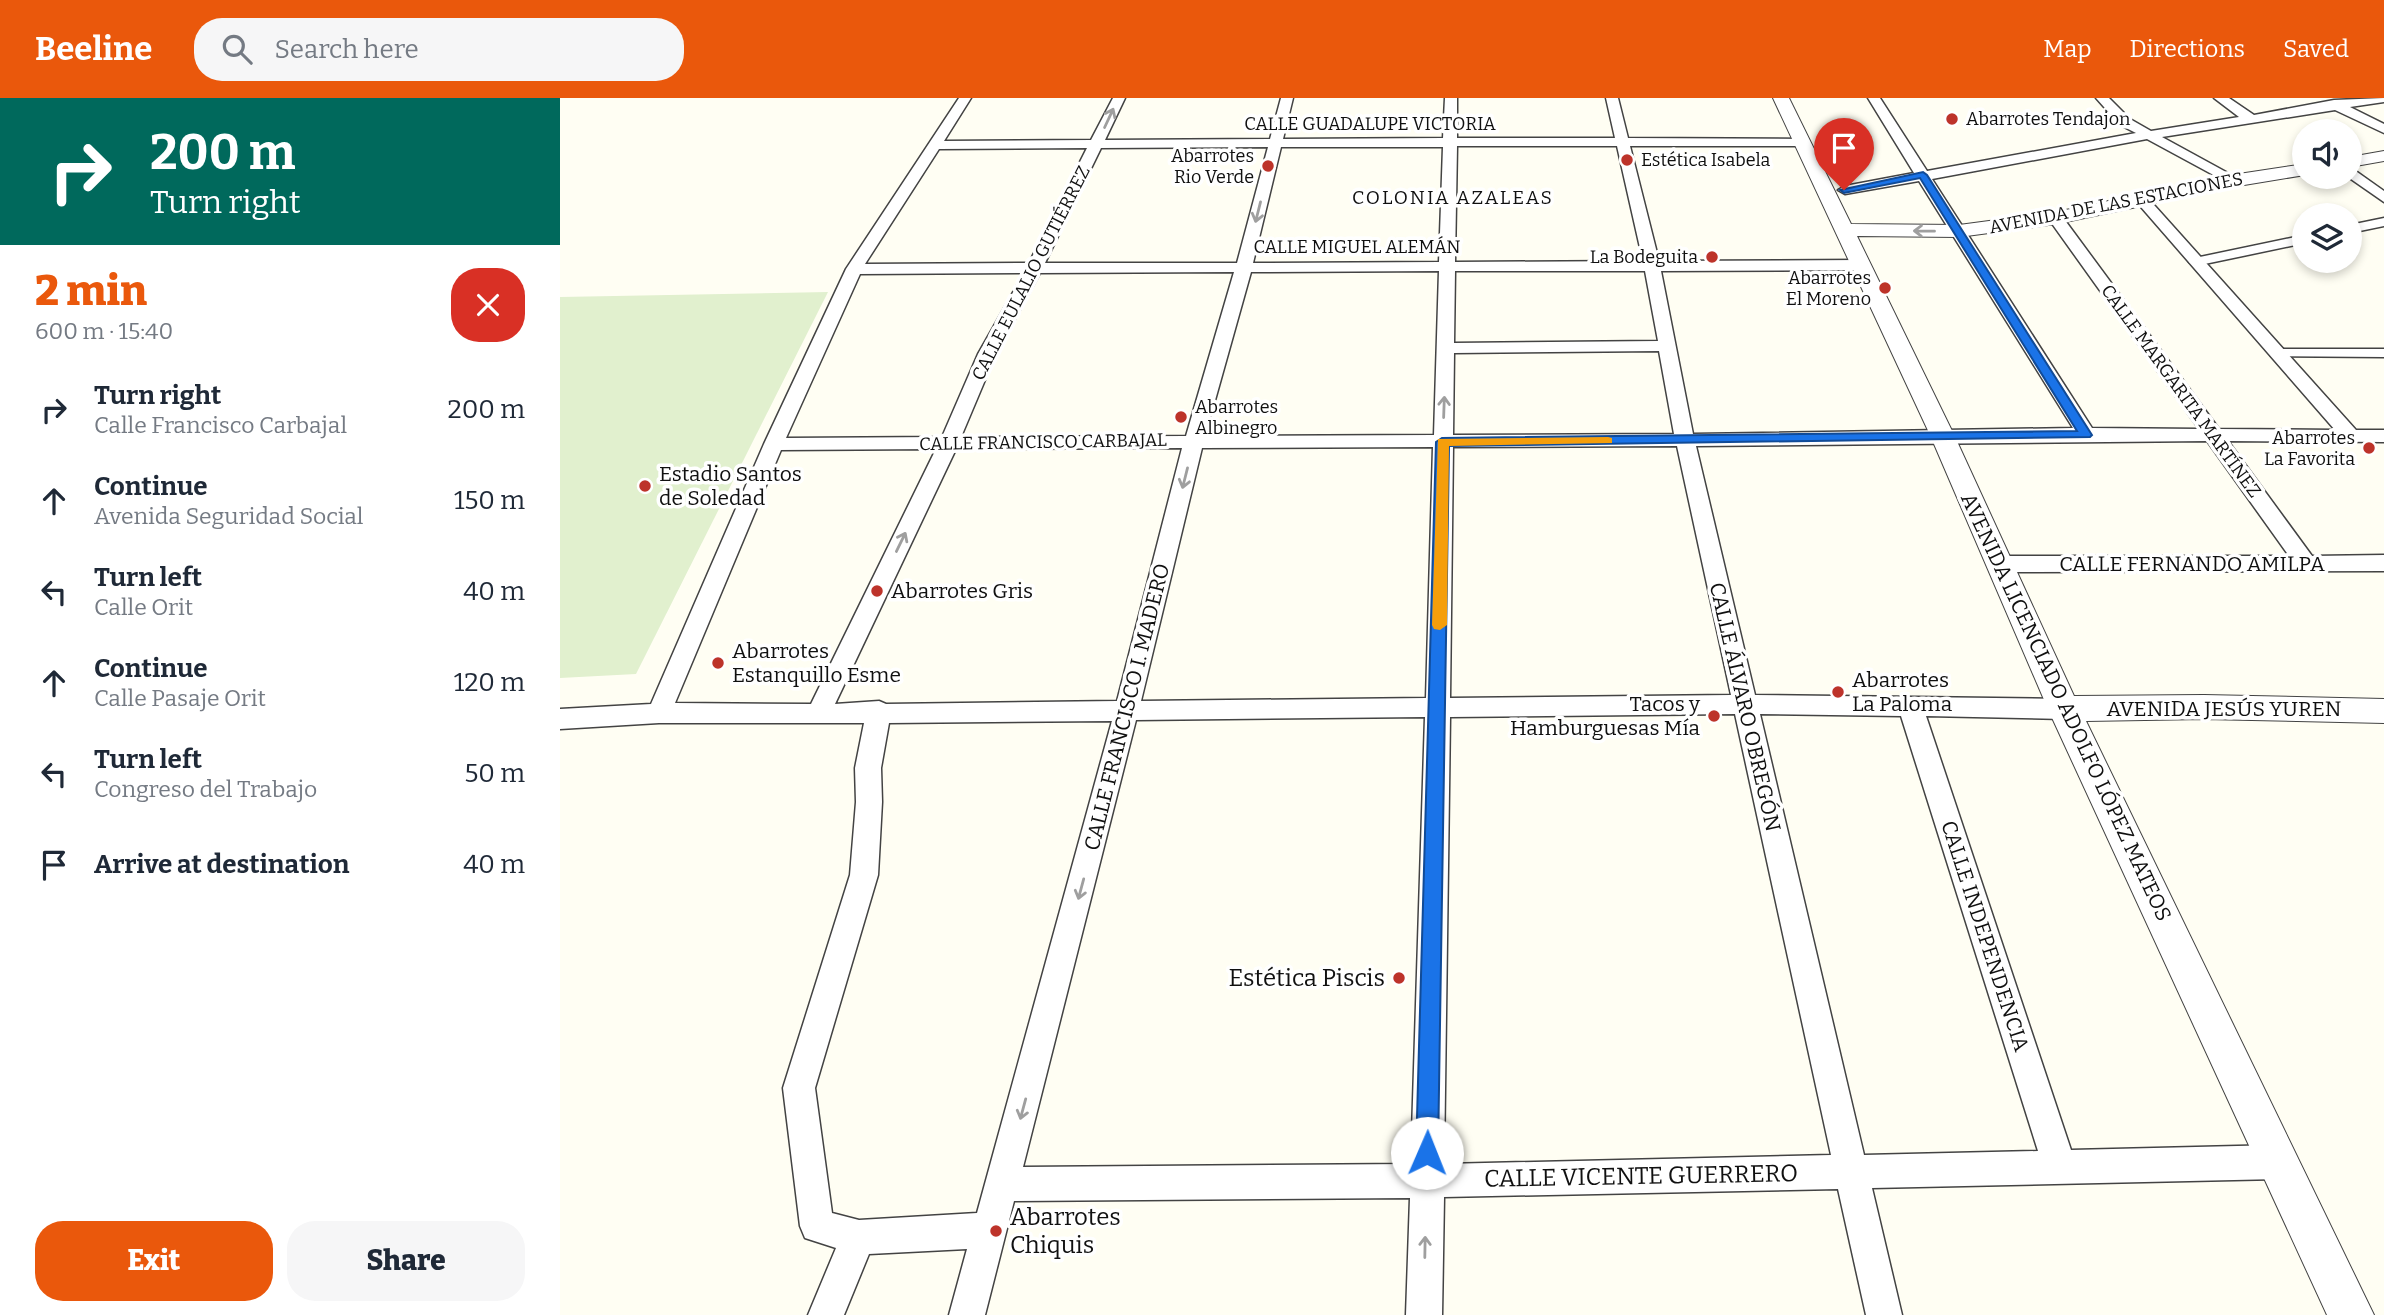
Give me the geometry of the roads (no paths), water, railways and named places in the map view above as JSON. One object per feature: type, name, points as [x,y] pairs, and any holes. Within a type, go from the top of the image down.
[{"type":"street","points":[[659,713],[774,444],[854,269],[965,98]]},
{"type":"street","name":"CALLE EULALIO GUTIÉRREZ","points":[[818,714],[950,443],[986,354],[1035,267],[1119,98]]},
{"type":"street","name":"CALLE FRANCISCO I. MADERO","points":[[967,1315],[1128,709],[1194,441],[1244,267],[1287,98]]},
{"type":"street","points":[[1424,1315],[1451,98]]},
{"type":"street","name":"CALLE ÁLVARO OBREGÓN","points":[[1612,98],[1652,265],[1685,440],[1744,704],[1884,1315]]},
{"type":"street","name":"AVENIDA LICENCIADO ADOLFO LÓPEZ MATEOS","points":[[1781,98],[1943,437],[2064,709],[2351,1315]]},
{"type":"street","points":[[1874,98],[2086,435]]},
{"type":"street","points":[[2102,98],[2125,122],[2232,181]]},
{"type":"street","points":[[2220,98],[2253,120]]},
{"type":"street","points":[[2322,98],[2384,129]]},
{"type":"street","points":[[1844,190],[2150,135],[2384,99]]},
{"type":"street","name":"CALLE GUADALUPE VICTORIA","points":[[936,145],[1803,142]]},
{"type":"street","points":[[2362,160],[2384,156]]},
{"type":"street","name":"AVENIDA DE LAS ESTACIONES","points":[[1843,230],[1959,231],[2056,218],[2292,171]]},
{"type":"street","points":[[2362,181],[2384,198]]},
{"type":"street","points":[[2141,199],[2351,436]]},
{"type":"street","name":"CALLE MARGARITA MARTÍNEZ","points":[[2056,218],[2307,564]]},
{"type":"street","points":[[2362,227],[2384,222]]},
{"type":"street","points":[[2195,262],[2292,242]]},
{"type":"street","name":"CALLE MIGUEL ALEMÁN","points":[[854,269],[1861,265]]},
{"type":"street","points":[[1446,348],[1668,346]]},
{"type":"street","points":[[2276,353],[2384,353]]},
{"type":"street","name":"CALLE FRANCISCO CARBAJAL","points":[[774,444],[1442,442],[2086,435],[2384,436]]},
{"type":"street","name":"CALLE FERNANDO AMILPA","points":[[2001,564],[2384,563]]},
{"type":"street","points":[[560,719],[659,713],[818,714],[879,711],[1744,704],[2064,709]]},
{"type":"street","name":"CALLE INDEPENDENCIA","points":[[1910,706],[2060,1167]]},
{"type":"street","name":"AVENIDA JESÚS YUREN","points":[[2064,709],[2204,707],[2384,710]]},
{"type":"street","points":[[879,711],[868,768],[869,802],[864,875],[799,1088],[817,1227],[859,1237],[991,1230]]},
{"type":"street","name":"CALLE VICENTE GUERRERO","points":[[1003,1184],[1426,1181],[2278,1162]]},
{"type":"street","points":[[826,1315],[859,1237]]},
{"type":"place","name":"Abarrotes Tendajon","points":[[1952,119]]},
{"type":"place","name":"Estética Isabela","points":[[1627,160]]},
{"type":"place","name":"Abarrotes Rio Verde","points":[[1268,166]]},
{"type":"place","name":"La Bodeguita","points":[[1712,257]]},
{"type":"place","name":"Abarrotes El Moreno","points":[[1885,288]]},
{"type":"place","name":"Abarrotes Albinegro","points":[[1181,417]]},
{"type":"place","name":"Abarrotes La Favorita","points":[[2369,448]]},
{"type":"place","name":"Estadio Santos de Soledad","points":[[645,486]]},
{"type":"place","name":"Abarrotes Gris","points":[[877,591]]},
{"type":"place","name":"Abarrotes Estanquillo Esme","points":[[718,663]]},
{"type":"place","name":"Abarrotes La Paloma","points":[[1838,692]]},
{"type":"place","name":"Tacos y Hamburguesas Mía","points":[[1714,716]]},
{"type":"place","name":"Estética Piscis","points":[[1399,978]]},
{"type":"place","name":"Abarrotes Chiquis","points":[[996,1231]]},
{"type":"district","name":"COLONIA AZALEAS","points":[[1453,197]]}]
